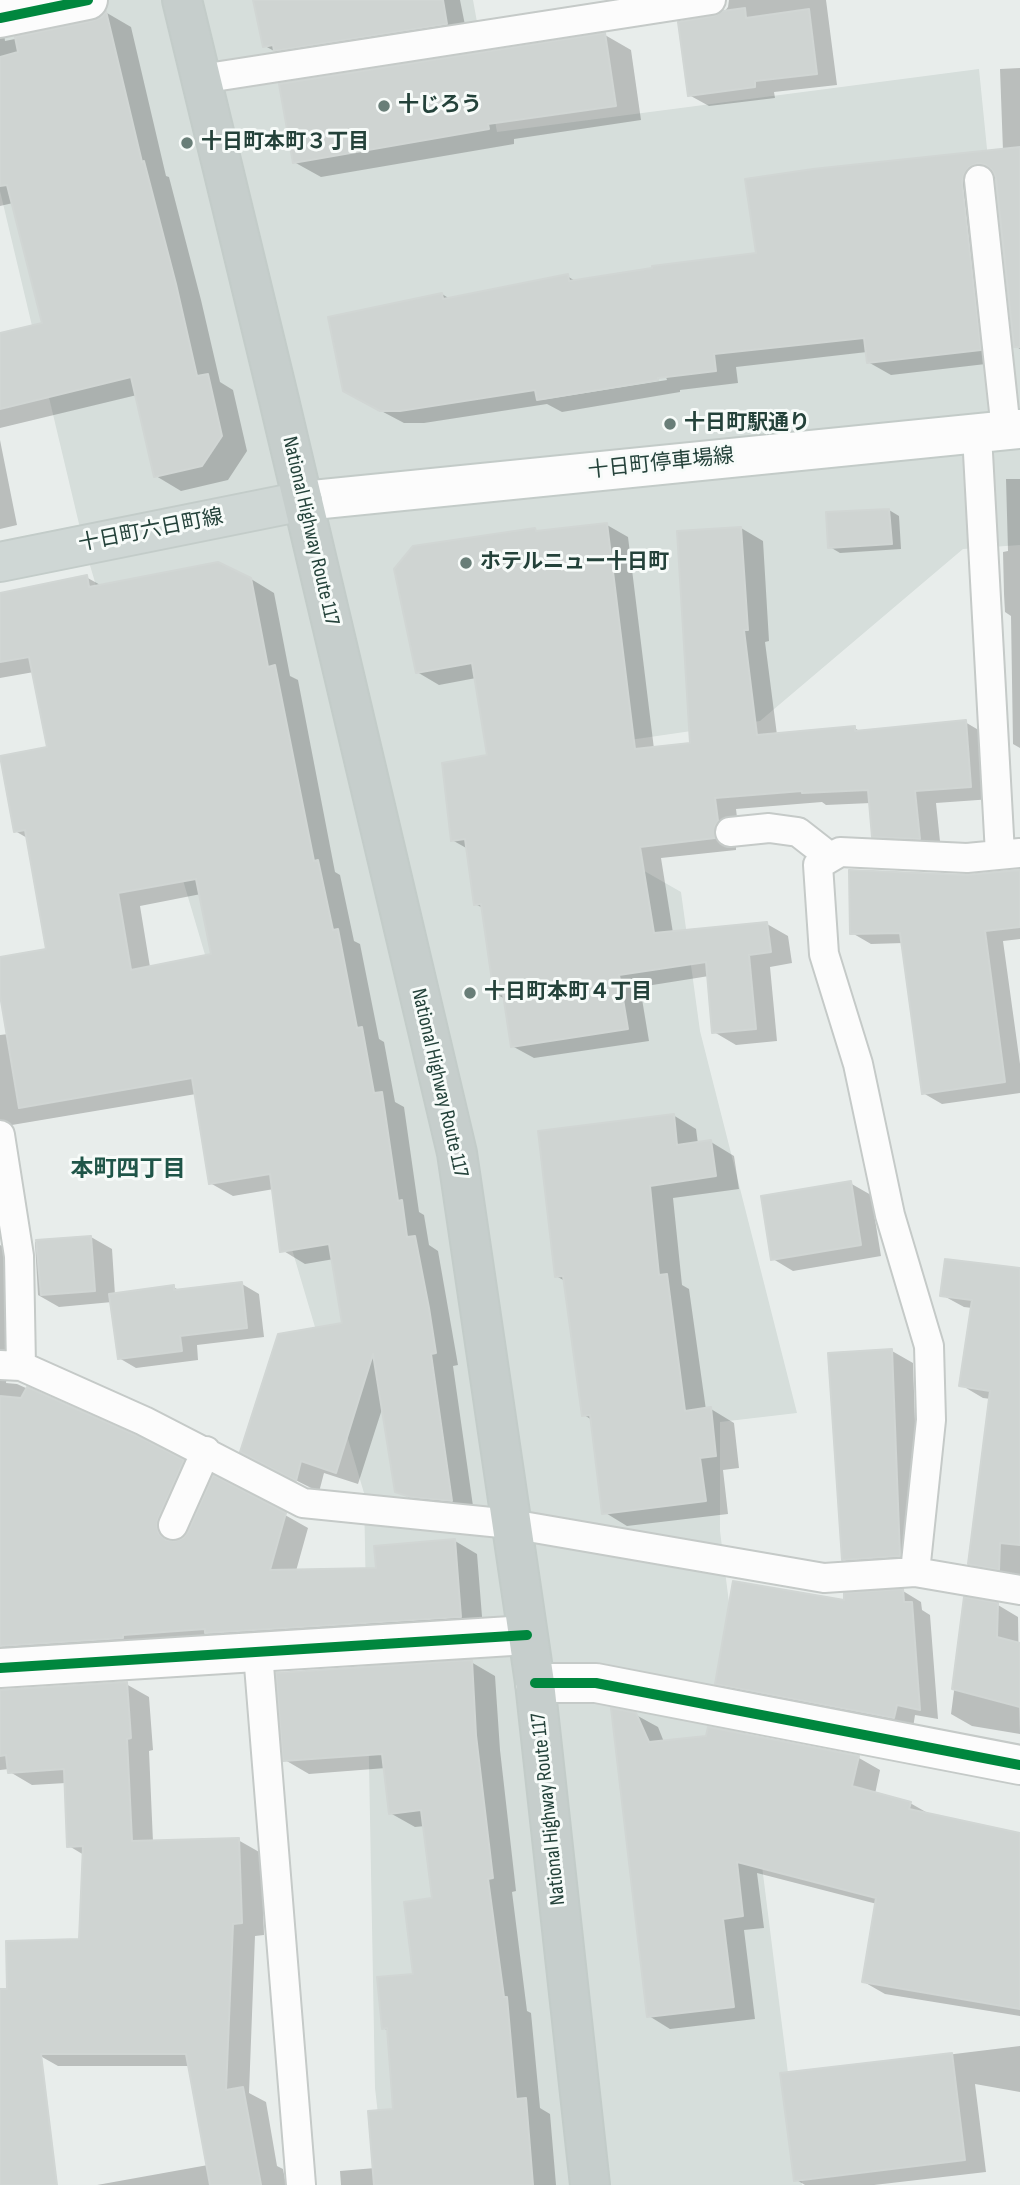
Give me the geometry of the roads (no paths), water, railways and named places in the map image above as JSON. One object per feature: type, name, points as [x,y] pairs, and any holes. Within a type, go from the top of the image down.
[{"type":"highway","name":"National Highway Route 117","points":[[182,0],[457,1153],[535,1683],[590,2185]]},
{"type":"main road","name":"十日町六日町線","points":[[0,562],[303,501]]},
{"type":"street","points":[[0,18],[88,0]]},
{"type":"street","name":"十日町停車場線","points":[[303,501],[1001,431]]},
{"type":"street","points":[[0,1668],[527,1635]]},
{"type":"street","points":[[535,1683],[596,1683],[1020,1765]]},
{"type":"lane","points":[[201,79],[711,0]]},
{"type":"lane","points":[[915,1572],[931,1420],[929,1346],[890,1215],[858,1064],[824,954],[818,865],[841,852],[967,858],[1010,854],[1001,431],[979,180]]},
{"type":"lane","points":[[730,832],[769,828],[799,832],[830,858]]},
{"type":"lane","points":[[0,1135],[19,1256],[10,1365],[145,1421],[303,1503],[512,1524],[824,1578],[915,1572],[1020,1590]]},
{"type":"lane","points":[[173,1525],[206,1451]]},
{"type":"lane","points":[[258,1653],[300,2185]]},
{"type":"place","name":"十じろう","points":[[384,106]]},
{"type":"place","name":"十日町本町３丁目","points":[[187,143]]},
{"type":"place","name":"十日町駅通り","points":[[670,424]]},
{"type":"place","name":"ホテルニュー十日町","points":[[466,563]]},
{"type":"place","name":"十日町本町４丁目","points":[[470,993]]},
{"type":"district","name":"本町四丁目","points":[[128,1170]]}]
